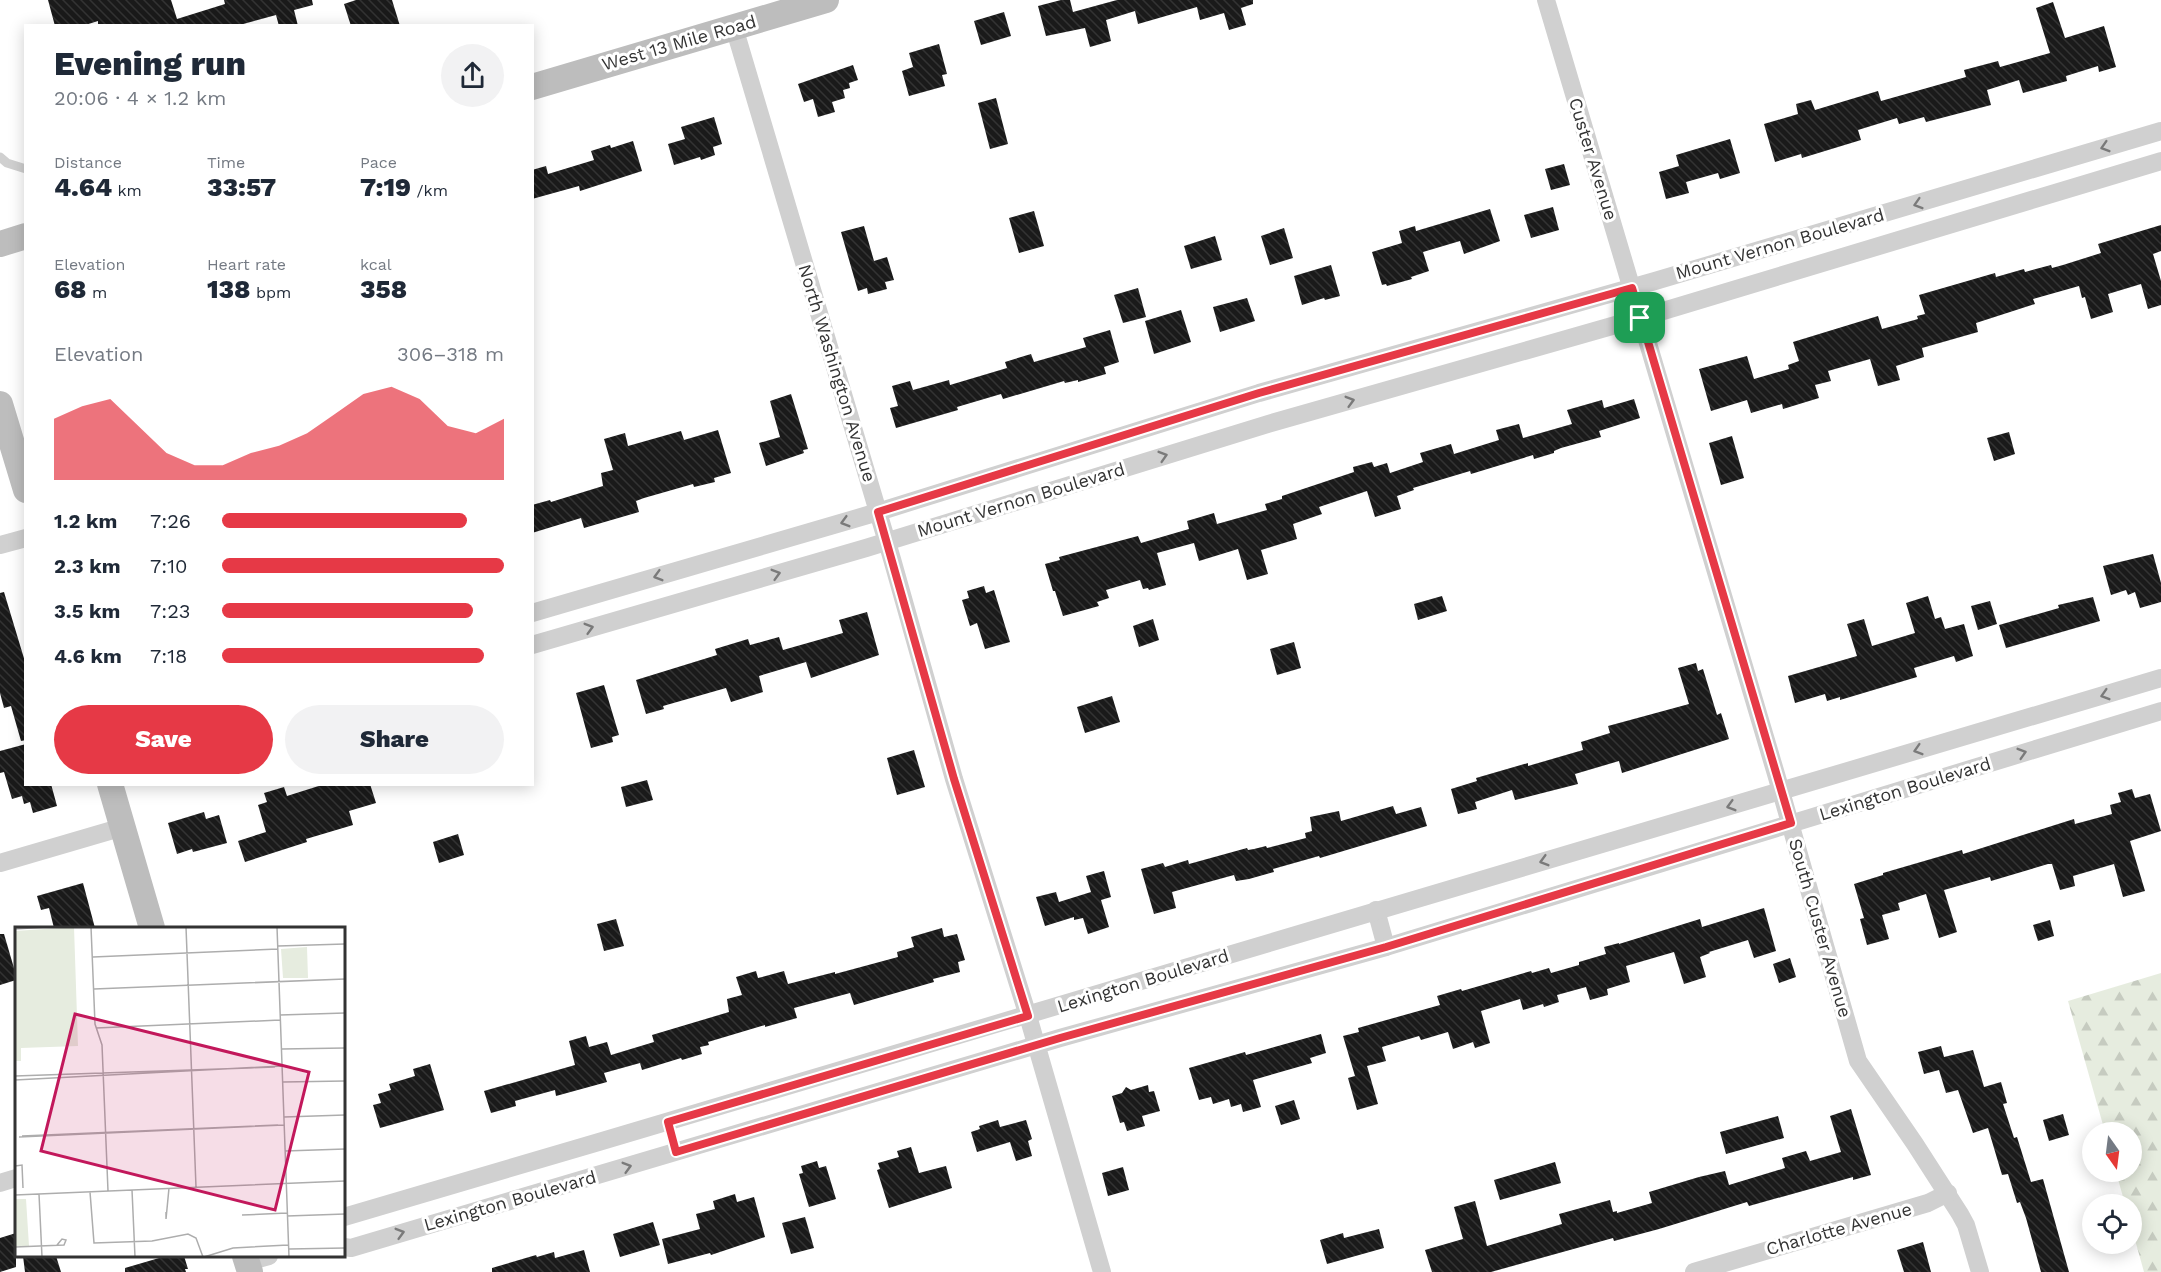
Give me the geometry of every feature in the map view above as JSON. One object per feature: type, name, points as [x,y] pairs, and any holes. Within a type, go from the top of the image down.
[{"type":"main road","name":"West 13 Mile Road","points":[[534,86],[826,0]]},
{"type":"main road","points":[[0,244],[24,237]]},
{"type":"main road","points":[[0,404],[24,483]]},
{"type":"main road","points":[[111,786],[152,927]]},
{"type":"street","name":"Custer Avenue","points":[[1546,0],[1640,318]]},
{"type":"street","name":"North Washington Avenue","points":[[734,27],[878,512],[954,779],[1037,1045],[1102,1272]]},
{"type":"street","name":"Mount Vernon Boulevard","points":[[534,612],[878,512],[1259,393],[1632,288],[2161,131]]},
{"type":"street","name":"Mount Vernon Boulevard","points":[[534,644],[886,541],[1268,424],[1640,318],[2161,160]]},
{"type":"street","name":"South Custer Avenue","points":[[1640,318],[1791,823],[1858,1061],[1948,1193],[1966,1225],[1980,1272]]},
{"type":"street","points":[[1259,393],[1268,424]]},
{"type":"street","points":[[0,545],[24,539]]},
{"type":"street","name":"Lexington Boulevard","points":[[345,1217],[1028,1016],[1376,910],[2161,678]]},
{"type":"street","name":"Lexington Boulevard","points":[[345,1247],[351,1248],[1037,1045],[1386,947],[2155,713],[2139,684]]},
{"type":"street","points":[[0,862],[123,827]]},
{"type":"street","points":[[1376,910],[1386,947]]},
{"type":"street","points":[[668,1122],[676,1152]]},
{"type":"street","points":[[0,1183],[15,1178]]},
{"type":"street","name":"Charlotte Avenue","points":[[1694,1272],[1928,1203],[1948,1193]]},
{"type":"lane","points":[[0,157],[7,163],[24,168]]},
{"type":"green space","points":[[2161,973],[2161,1272],[2144,1272],[2139,1254],[2142,1254],[2142,1194],[2122,1194],[2119,1182],[2142,1182],[2142,1122],[2102,1122],[2068,1001]]},
{"type":"building","points":[[48,0],[171,0],[177,19],[225,4],[224,0],[312,0],[313,5],[294,10],[298,24],[278,24],[276,15],[243,24],[98,24],[98,21],[88,24],[54,24]]},
{"type":"building","points":[[356,0],[392,0],[399,24],[350,24],[344,4]]},
{"type":"building","points":[[1070,0],[1073,12],[1117,0],[1253,0],[1253,4],[1241,8],[1246,25],[1229,30],[1224,13],[1200,20],[1197,7],[1138,24],[1135,11],[1106,20],[1111,41],[1090,47],[1085,28],[1046,36],[1038,6]]},
{"type":"building","points":[[2053,2],[2065,38],[2104,26],[2116,67],[2099,72],[2098,66],[2066,76],[2067,81],[2023,93],[2019,80],[1987,90],[1991,105],[1926,122],[1924,117],[1899,124],[1897,118],[1858,130],[1861,140],[1802,158],[1801,154],[1775,162],[1764,124],[1798,114],[1796,104],[1811,100],[1815,110],[1878,91],[1881,101],[1966,77],[1964,70],[1998,61],[2000,67],[2050,53],[2036,8]]},
{"type":"building","points":[[1004,12],[1011,36],[981,45],[974,21]]},
{"type":"building","points":[[939,44],[947,74],[942,75],[945,86],[909,96],[902,71],[913,67],[909,53]]},
{"type":"building","points":[[853,65],[858,80],[849,83],[850,88],[843,90],[845,98],[832,102],[835,112],[818,117],[813,99],[804,102],[798,84]]},
{"type":"building","points":[[996,98],[1008,144],[990,149],[978,103]]},
{"type":"building","points":[[714,117],[722,144],[713,147],[715,155],[674,165],[668,144],[685,139],[681,127]]},
{"type":"building","points":[[1730,139],[1740,173],[1720,179],[1718,173],[1686,182],[1689,193],[1666,199],[1659,172],[1679,166],[1676,155]]},
{"type":"building","points":[[633,141],[642,171],[580,191],[579,186],[534,198],[534,169],[546,166],[548,174],[594,160],[591,151],[610,145],[611,148]]},
{"type":"building","points":[[1564,164],[1570,185],[1551,190],[1545,169]]},
{"type":"building","points":[[1553,207],[1559,230],[1531,238],[1524,215]]},
{"type":"building","points":[[1490,209],[1500,241],[1464,254],[1460,241],[1423,252],[1429,271],[1411,277],[1412,279],[1387,286],[1382,285],[1372,252],[1402,243],[1399,231],[1415,226],[1416,231]]},
{"type":"building","points":[[1034,211],[1044,246],[1019,253],[1009,218]]},
{"type":"building","points":[[2161,225],[2161,251],[2153,254],[2161,281],[2161,305],[2148,309],[2141,284],[2108,294],[2113,312],[2091,319],[2085,297],[2082,298],[2079,286],[2033,299],[2035,304],[1976,323],[1978,332],[1922,348],[1924,357],[1896,366],[1900,380],[1878,386],[1870,359],[1828,371],[1831,381],[1815,385],[1819,398],[1783,409],[1782,404],[1751,413],[1747,400],[1711,411],[1699,369],[1747,356],[1754,379],[1789,369],[1788,365],[1799,361],[1793,342],[1878,316],[1882,329],[1918,319],[1917,316],[1925,314],[1919,295],[1995,273],[1996,277],[2024,269],[2025,272],[2051,265],[2052,268],[2063,265],[2101,253],[2098,244]]},
{"type":"building","points":[[864,226],[874,261],[887,257],[894,280],[885,282],[887,289],[868,294],[867,288],[858,291],[841,232]]},
{"type":"building","points":[[1284,228],[1293,258],[1270,265],[1261,236]]},
{"type":"building","points":[[1215,236],[1222,260],[1191,269],[1184,246]]},
{"type":"building","points":[[1331,265],[1340,296],[1302,305],[1294,276]]},
{"type":"building","points":[[1138,288],[1146,317],[1123,323],[1114,295]]},
{"type":"building","points":[[1247,298],[1255,321],[1220,332],[1213,307]]},
{"type":"building","points":[[1181,310],[1191,342],[1154,354],[1145,321]]},
{"type":"building","points":[[1110,330],[1119,362],[1104,367],[1106,374],[1078,382],[1078,380],[1065,383],[1064,381],[1003,399],[1001,394],[957,407],[958,410],[896,428],[890,408],[898,406],[892,386],[910,381],[913,390],[949,380],[950,385],[1007,368],[1005,362],[1031,354],[1034,362],[1086,347],[1083,338]]},
{"type":"building","points":[[791,394],[808,449],[803,450],[804,453],[766,466],[759,443],[780,437],[770,401]]},
{"type":"building","points":[[1634,399],[1640,418],[1599,431],[1601,437],[1561,448],[1554,453],[1534,459],[1533,455],[1471,474],[1470,471],[1413,488],[1414,490],[1397,496],[1401,509],[1375,517],[1367,491],[1319,507],[1322,514],[1293,524],[1297,539],[1261,550],[1268,574],[1247,580],[1238,549],[1199,561],[1194,543],[1157,553],[1166,585],[1149,590],[1148,588],[1143,589],[1140,580],[1106,590],[1109,598],[1097,602],[1099,606],[1063,616],[1055,591],[1053,591],[1045,564],[1060,560],[1059,557],[1138,536],[1141,543],[1189,529],[1187,521],[1214,513],[1217,524],[1267,510],[1265,504],[1354,472],[1353,467],[1372,462],[1374,467],[1387,463],[1390,473],[1423,462],[1420,453],[1451,444],[1454,454],[1499,440],[1496,430],[1519,424],[1523,438],[1572,424],[1567,410],[1602,400],[1604,408]]},
{"type":"building","points":[[718,430],[731,473],[714,478],[715,482],[694,487],[693,484],[636,501],[639,512],[584,528],[581,518],[534,532],[534,504],[550,500],[551,502],[603,486],[601,473],[613,470],[604,439],[625,433],[628,446],[681,431],[684,440]]},
{"type":"building","points":[[2009,432],[2015,454],[1994,461],[1987,438]]},
{"type":"building","points":[[1732,436],[1744,478],[1721,485],[1709,443]]},
{"type":"building","points":[[2153,554],[2161,583],[2161,602],[2140,608],[2135,592],[2128,595],[2126,590],[2111,595],[2103,566]]},
{"type":"building","points":[[984,586],[986,593],[994,590],[1010,642],[985,649],[977,623],[970,626],[962,600],[969,598],[967,591]]},
{"type":"building","points":[[4,592],[24,658],[24,740],[21,741],[11,706],[4,708],[0,693],[0,593]]},
{"type":"building","points":[[1442,596],[1447,611],[1418,620],[1414,604]]},
{"type":"building","points":[[1928,596],[1935,619],[1941,617],[1945,629],[1964,624],[1973,656],[1956,662],[1954,656],[1914,668],[1917,677],[1840,700],[1840,697],[1827,701],[1825,694],[1795,703],[1788,676],[1857,656],[1847,624],[1864,619],[1872,646],[1915,633],[1906,603]]},
{"type":"building","points":[[2093,597],[2100,621],[2006,648],[1999,625],[2059,608],[2058,605]]},
{"type":"building","points":[[1990,601],[1997,624],[1978,630],[1971,606]]},
{"type":"building","points":[[867,612],[879,655],[811,678],[806,662],[759,676],[763,692],[731,702],[726,688],[663,706],[664,709],[646,714],[636,680],[717,655],[715,649],[748,639],[750,645],[779,637],[783,650],[843,633],[839,620]]},
{"type":"building","points":[[1153,619],[1159,640],[1139,647],[1133,626]]},
{"type":"building","points":[[1294,642],[1301,668],[1277,675],[1270,649]]},
{"type":"building","points":[[1696,663],[1698,671],[1703,669],[1717,715],[1721,713],[1729,739],[1622,773],[1619,761],[1575,774],[1578,784],[1515,800],[1512,790],[1475,802],[1477,809],[1458,814],[1451,789],[1477,781],[1476,778],[1583,750],[1581,742],[1610,733],[1608,726],[1689,704],[1678,668]]},
{"type":"building","points":[[604,685],[619,735],[612,737],[613,742],[591,748],[576,693]]},
{"type":"building","points":[[1112,696],[1120,722],[1085,733],[1077,707]]},
{"type":"building","points":[[24,745],[24,786],[52,786],[57,806],[33,813],[30,802],[24,804],[22,796],[12,799],[4,772],[0,773],[0,751]]},
{"type":"building","points":[[914,750],[925,787],[897,795],[887,758]]},
{"type":"building","points":[[647,780],[653,800],[626,807],[621,787]]},
{"type":"building","points":[[319,786],[371,786],[376,803],[349,811],[353,825],[306,839],[307,842],[245,862],[238,841],[266,832],[258,805],[267,802],[264,793],[284,787],[287,796]]},
{"type":"building","points":[[2132,789],[2135,798],[2150,794],[2161,831],[2130,841],[2145,891],[2123,897],[2114,864],[2073,876],[2075,886],[2060,890],[2052,864],[2048,864],[1991,881],[1990,877],[1944,890],[1957,932],[1939,938],[1926,894],[1898,903],[1900,910],[1882,915],[1889,939],[1867,945],[1860,919],[1864,918],[1854,884],[1883,875],[1883,873],[1962,850],[1963,854],[2074,819],[2075,824],[2112,814],[2110,805],[2121,802],[2118,793]]},
{"type":"building","points":[[1393,806],[1396,814],[1421,807],[1427,826],[1320,858],[1319,856],[1273,869],[1274,872],[1249,879],[1236,881],[1234,875],[1172,892],[1176,908],[1154,914],[1141,869],[1163,863],[1165,867],[1188,860],[1189,864],[1247,848],[1248,850],[1266,846],[1267,848],[1306,838],[1305,833],[1312,831],[1310,817],[1339,811],[1341,821]]},
{"type":"building","points":[[204,812],[206,819],[219,815],[227,843],[177,854],[168,823]]},
{"type":"building","points":[[458,834],[464,855],[439,863],[433,842]]},
{"type":"building","points":[[1104,871],[1111,897],[1101,900],[1109,927],[1088,934],[1083,918],[1074,920],[1074,917],[1045,926],[1036,897],[1056,892],[1059,902],[1091,892],[1086,876]]},
{"type":"building","points":[[83,883],[95,927],[54,927],[49,908],[41,910],[37,896]]},
{"type":"building","points":[[1764,908],[1776,951],[1754,958],[1748,940],[1709,952],[1700,957],[1706,977],[1684,984],[1674,952],[1626,966],[1630,982],[1607,989],[1608,995],[1590,1000],[1586,987],[1557,995],[1559,1002],[1544,1007],[1543,1004],[1523,1010],[1520,999],[1481,1011],[1490,1043],[1475,1048],[1473,1042],[1453,1049],[1448,1032],[1421,1040],[1419,1036],[1382,1047],[1386,1061],[1367,1066],[1378,1104],[1357,1110],[1348,1078],[1355,1076],[1343,1036],[1359,1032],[1358,1028],[1440,1005],[1437,996],[1531,971],[1532,973],[1549,968],[1551,973],[1606,954],[1604,947],[1700,919],[1702,927]]},
{"type":"building","points":[[616,919],[624,946],[604,951],[597,924]]},
{"type":"building","points":[[2050,920],[2054,936],[2038,941],[2033,925]]},
{"type":"building","points":[[942,928],[944,937],[957,934],[965,960],[958,962],[960,972],[933,979],[934,982],[854,1005],[850,993],[794,1008],[797,1018],[708,1042],[709,1045],[700,1047],[702,1054],[642,1070],[640,1063],[604,1073],[607,1082],[556,1096],[555,1090],[515,1101],[516,1106],[491,1113],[484,1091],[575,1065],[569,1041],[586,1036],[589,1047],[607,1042],[611,1055],[654,1042],[652,1035],[729,1012],[727,999],[742,995],[736,977],[756,971],[758,978],[784,971],[788,984],[835,972],[835,974],[898,957],[897,952],[914,947],[911,937]]},
{"type":"building","points":[[0,934],[4,934],[15,972],[15,980],[0,985]]},
{"type":"building","points":[[1790,958],[1796,977],[1779,983],[1773,964]]},
{"type":"building","points":[[1321,1034],[1326,1053],[1310,1058],[1312,1063],[1253,1080],[1261,1107],[1243,1112],[1241,1104],[1231,1107],[1229,1099],[1213,1104],[1211,1097],[1199,1100],[1189,1068]]},
{"type":"building","points":[[1941,1046],[1944,1057],[1973,1050],[1984,1087],[2001,1082],[2007,1103],[2003,1104],[2014,1138],[2017,1137],[2031,1182],[2043,1179],[2069,1272],[2041,1272],[2026,1218],[2020,1202],[2017,1203],[2008,1174],[2002,1175],[1988,1128],[1973,1133],[1958,1090],[1946,1093],[1939,1070],[1924,1074],[1918,1052]]},
{"type":"building","points":[[430,1064],[444,1110],[380,1128],[373,1105],[381,1103],[378,1094],[391,1090],[389,1084],[415,1076],[413,1069]]},
{"type":"building","points":[[1148,1085],[1149,1092],[1154,1091],[1160,1111],[1142,1116],[1145,1126],[1127,1131],[1124,1122],[1120,1123],[1112,1096],[1122,1093],[1126,1087],[1131,1090]]},
{"type":"building","points":[[1294,1100],[1300,1119],[1281,1125],[1275,1106]]},
{"type":"building","points":[[1851,1109],[1871,1175],[1853,1180],[1853,1177],[1749,1206],[1747,1202],[1659,1229],[1614,1241],[1613,1238],[1491,1272],[1432,1272],[1425,1250],[1463,1239],[1454,1207],[1475,1201],[1487,1246],[1562,1224],[1559,1214],[1610,1200],[1613,1212],[1617,1211],[1617,1213],[1652,1203],[1649,1192],[1699,1177],[1725,1171],[1729,1185],[1785,1168],[1782,1158],[1806,1151],[1810,1161],[1841,1152],[1830,1116]]},
{"type":"building","points":[[2063,1114],[2069,1135],[2049,1141],[2043,1120]]},
{"type":"building","points":[[1778,1116],[1784,1138],[1726,1154],[1720,1132]]},
{"type":"building","points":[[998,1120],[1000,1127],[1026,1120],[1032,1139],[1028,1141],[1032,1156],[1016,1161],[1010,1142],[977,1152],[971,1132],[980,1129],[979,1126]]},
{"type":"building","points":[[911,1147],[919,1173],[946,1166],[952,1188],[889,1208],[877,1170],[880,1169],[878,1163],[899,1157],[897,1151]]},
{"type":"building","points":[[817,1161],[819,1168],[826,1166],[836,1199],[809,1207],[799,1174],[803,1173],[801,1166]]},
{"type":"building","points":[[1555,1162],[1561,1183],[1500,1200],[1494,1180]]},
{"type":"building","points":[[1123,1167],[1129,1190],[1108,1196],[1102,1173]]},
{"type":"building","points":[[735,1194],[737,1202],[754,1197],[765,1237],[711,1255],[710,1253],[668,1264],[662,1239],[700,1229],[696,1214],[715,1209],[713,1201]]},
{"type":"building","points":[[805,1217],[814,1248],[791,1254],[782,1223]]},
{"type":"building","points":[[653,1222],[660,1245],[620,1257],[613,1234]]},
{"type":"building","points":[[1379,1229],[1384,1248],[1327,1264],[1320,1240],[1343,1233],[1344,1238]]},
{"type":"building","points":[[15,1233],[16,1267],[0,1272],[0,1238]]},
{"type":"building","points":[[1923,1242],[1931,1272],[1904,1272],[1897,1250]]},
{"type":"building","points":[[584,1250],[590,1272],[492,1272],[492,1268],[536,1255],[537,1257],[554,1252],[555,1258]]},
{"type":"building","points":[[23,1257],[56,1257],[61,1272],[25,1272]]},
{"type":"building","points":[[163,1257],[184,1257],[188,1269],[185,1269],[186,1272],[125,1272],[125,1268]]},
{"type":"route","points":[[1632,288],[1640,318],[1791,823],[1386,947],[1060,1038],[676,1152],[668,1122],[1028,1016],[954,779],[878,512],[1259,393],[1632,288]]}]
